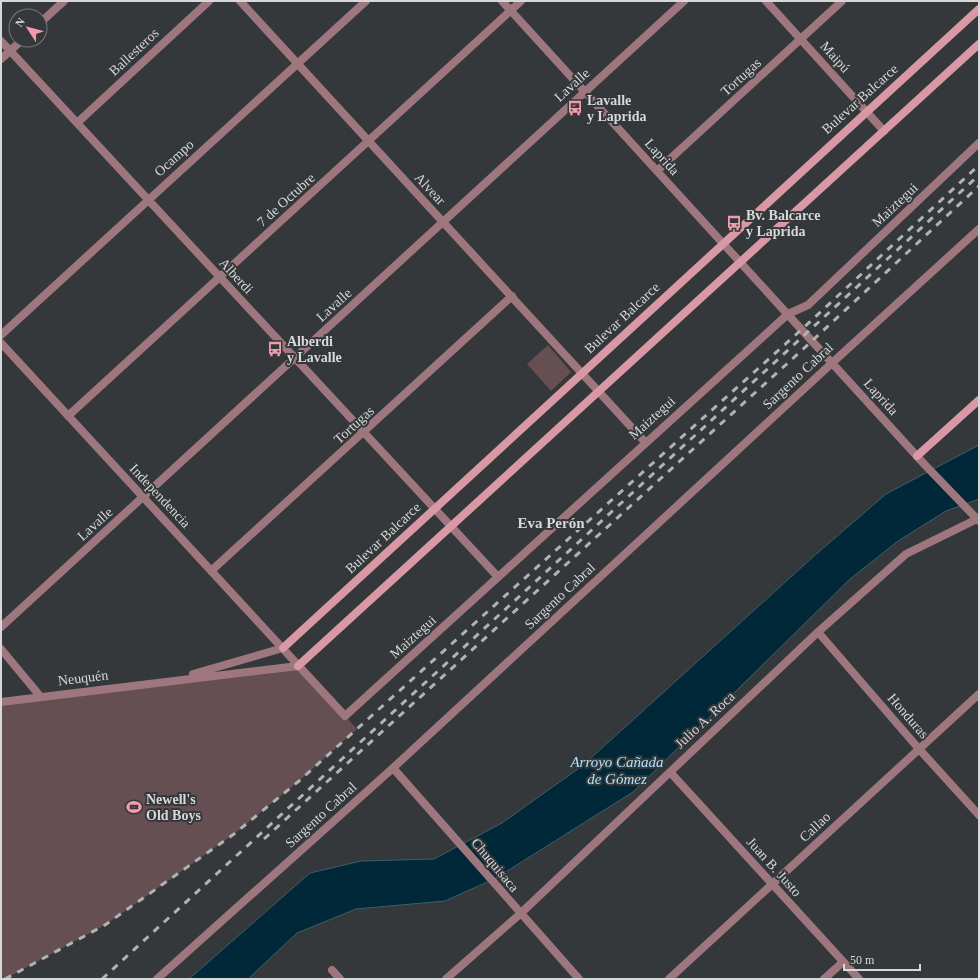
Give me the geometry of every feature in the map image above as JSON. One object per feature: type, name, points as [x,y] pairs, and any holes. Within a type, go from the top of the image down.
[{"type":"main road","name":"Bulevar Balcarce","points":[[283,648],[722,243],[979,9]]},
{"type":"main road","points":[[298,667],[600,393],[740,262],[979,44]]},
{"type":"main road","points":[[917,456],[979,400]]},
{"type":"street","points":[[48,16],[64,1]]},
{"type":"street","name":"Ballesteros","points":[[77,123],[209,1]]},
{"type":"street","name":"Alvear","points":[[240,1],[645,442]]},
{"type":"street","name":"Ocampo","points":[[1,335],[147,199],[366,1]]},
{"type":"street","name":"Laprida","points":[[502,1],[925,465],[978,519]]},
{"type":"street","name":"7 de Octubre","points":[[68,416],[369,142],[521,1]]},
{"type":"street","name":"Lavalle","points":[[1,627],[144,498],[584,91],[684,1]]},
{"type":"street","name":"Maipú","points":[[766,1],[884,131]]},
{"type":"street","name":"Tortugas","points":[[657,171],[842,1]]},
{"type":"street","name":"Alberdi","points":[[1,42],[498,577]]},
{"type":"street","points":[[1,59],[13,48]]},
{"type":"street","name":"Maiztegui","points":[[345,716],[786,313],[808,305],[979,143]]},
{"type":"street","name":"Sargento Cabral","points":[[157,979],[393,768],[832,363],[977,234]]},
{"type":"street","name":"Tortugas","points":[[212,571],[512,296]]},
{"type":"street","name":"Independencia","points":[[1,343],[283,648],[298,667],[345,716]]},
{"type":"street","name":"Julio A. Roca","points":[[446,979],[520,914],[818,632],[906,554],[978,519]]},
{"type":"street","name":"Honduras","points":[[818,632],[919,749],[979,815]]},
{"type":"street","name":"Neuquén","points":[[169,681],[283,648]]},
{"type":"street","points":[[1,649],[40,696]]},
{"type":"street","name":"Neuquén","points":[[1,702],[40,696],[298,667]]},
{"type":"street","name":"Callao","points":[[669,979],[979,694]]},
{"type":"street","name":"Chuquisaca","points":[[393,768],[520,914],[579,979]]},
{"type":"street","name":"Juan B. Justo","points":[[670,772],[859,979]]},
{"type":"street","points":[[824,979],[843,962]]},
{"type":"street","points":[[332,970],[340,979]]},
{"type":"shaded area","points":[[548,345],[571,372],[551,391],[527,364]]},
{"type":"shaded area","name":"Newell's Old Boys","points":[[298,666],[357,729],[299,781],[234,834],[168,881],[105,925],[5,979],[1,979],[1,702]]},
{"type":"water","name":"Arroyo Cañada de Gómez","points":[[979,445],[979,499],[946,511],[898,541],[850,579],[633,792],[496,878],[445,901],[356,909],[297,933],[248,979],[189,979],[310,873],[361,861],[434,859],[502,823],[582,766],[814,556],[886,494]]},
{"type":"railway","points":[[5,979],[105,925],[234,834],[299,781],[801,330],[979,165]]},
{"type":"railway","points":[[102,979],[979,175]]},
{"type":"railway","points":[[264,839],[812,341],[979,186]]},
{"type":"place","name":"Lavalle y Laprida","points":[[575,108]]},
{"type":"place","name":"Bv. Balcarce y Laprida","points":[[734,223]]},
{"type":"place","name":"Alberdi y Lavalle","points":[[275,349]]},
{"type":"place","name":"Newell's Old Boys","points":[[134,807]]},
{"type":"district","name":"Eva Perón","points":[[551,523]]}]
